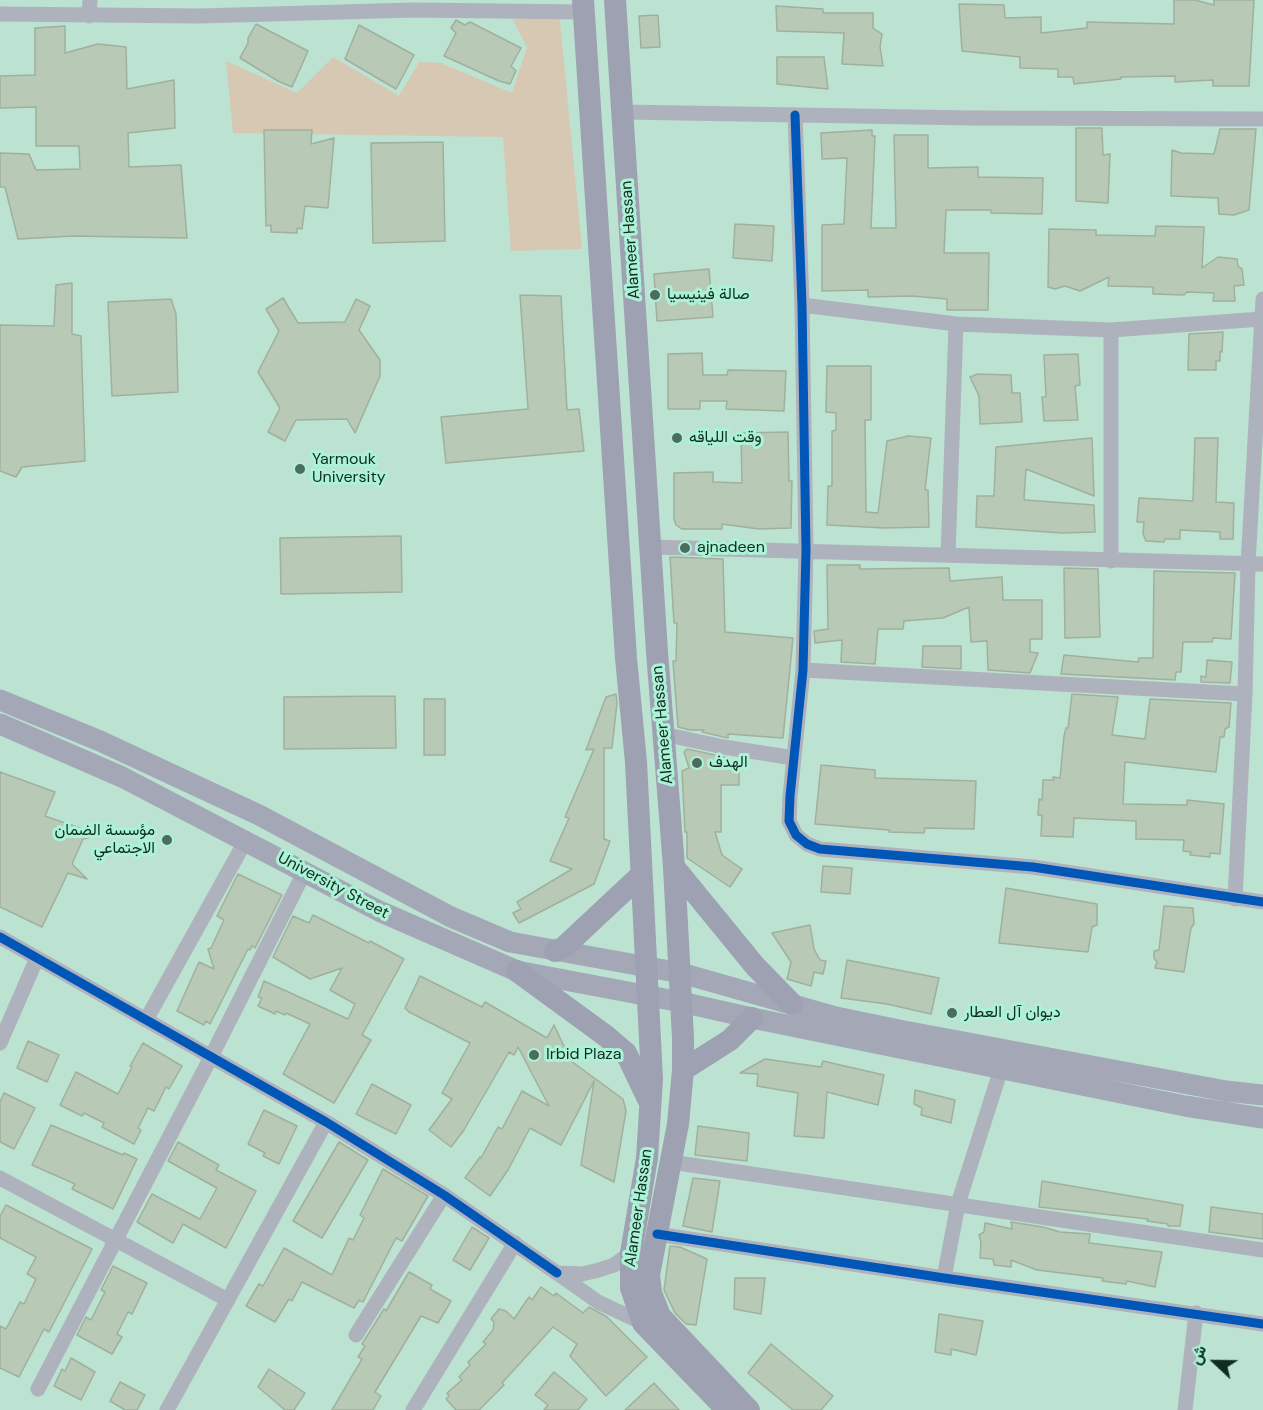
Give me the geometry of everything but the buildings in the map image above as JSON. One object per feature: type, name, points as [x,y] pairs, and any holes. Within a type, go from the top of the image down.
[{"type":"main road","name":"Alameer Hassan","points":[[615,0],[681,973],[683,1070],[678,1124],[649,1275],[651,1293],[660,1316],[749,1410]]},
{"type":"main road","name":"Alameer Hassan","points":[[583,6],[626,658],[636,762],[652,1079],[647,1158],[632,1253],[631,1288],[643,1323],[727,1410]]},
{"type":"main road","name":"University Street","points":[[0,700],[100,741],[260,815],[451,917],[510,942],[681,973],[836,1017],[904,1031],[1226,1092],[1263,1095]]},
{"type":"main road","name":"University Street","points":[[0,724],[122,777],[380,911],[517,971],[681,1002],[1001,1070],[1185,1106],[1263,1118]]},
{"type":"main road","points":[[674,867],[755,966],[792,1004]]},
{"type":"main road","points":[[555,951],[562,948],[641,875]]},
{"type":"main road","points":[[517,971],[626,1053],[651,1106]]},
{"type":"main road","points":[[683,1070],[730,1040],[752,1018]]},
{"type":"street","points":[[89,16],[90,0]]},
{"type":"street","points":[[0,14],[199,16],[414,5],[583,6]]},
{"type":"street","points":[[623,112],[1263,119]]},
{"type":"street","points":[[795,115],[802,305],[806,550],[803,670],[789,821],[796,835],[807,844],[820,849],[1033,867],[1263,902]]},
{"type":"street","points":[[1235,899],[1245,694],[1256,564],[1263,298]]},
{"type":"street","points":[[802,305],[956,324],[1111,330],[1262,319]]},
{"type":"street","points":[[948,555],[956,324]]},
{"type":"street","points":[[1111,330],[1111,561]]},
{"type":"street","points":[[651,547],[1256,564]]},
{"type":"street","points":[[803,670],[1245,694]]},
{"type":"street","points":[[663,734],[794,758]]},
{"type":"street","points":[[146,1020],[246,840]]},
{"type":"street","points":[[38,1389],[305,871]]},
{"type":"street","points":[[0,937],[326,1122],[444,1195],[598,1302],[643,1323]]},
{"type":"street","points":[[0,1042],[37,958]]},
{"type":"street","points":[[944,1278],[958,1204],[1001,1070]]},
{"type":"street","points":[[167,1410],[326,1122]]},
{"type":"street","points":[[671,1162],[1263,1250]]},
{"type":"street","points":[[0,1178],[228,1300]]},
{"type":"street","points":[[357,1335],[444,1195]]},
{"type":"street","points":[[657,1234],[1263,1324]]},
{"type":"street","points":[[414,1410],[515,1243]]},
{"type":"street","points":[[557,1273],[582,1274],[598,1270],[614,1265],[632,1253]]},
{"type":"street","points":[[1185,1410],[1196,1313]]},
{"type":"shaded area","points":[[559,11],[582,249],[511,251],[503,137],[233,133],[226,61],[297,93],[333,57],[399,96],[419,62],[441,63],[512,93],[527,47],[513,20]]},
{"type":"cycle path","points":[[795,115],[802,305],[806,550],[803,670],[789,821],[796,835],[807,844],[820,849],[1033,867],[1263,902]]},
{"type":"cycle path","points":[[0,937],[326,1122],[444,1195],[557,1273]]},
{"type":"cycle path","points":[[657,1234],[1263,1324]]},
{"type":"place","name":"صالة فينيسيا","points":[[655,295]]},
{"type":"place","name":"وقت اللياقه","points":[[677,438]]},
{"type":"place","name":"Yarmouk University","points":[[300,469]]},
{"type":"place","name":"ajnadeen","points":[[685,548]]},
{"type":"place","name":"الهدف","points":[[697,763]]},
{"type":"place","name":"مؤسسة الضمان الاجتماعي","points":[[167,840]]},
{"type":"place","name":"ديوان آل العطار","points":[[952,1013]]},
{"type":"place","name":"Irbid Plaza","points":[[534,1055]]}]
